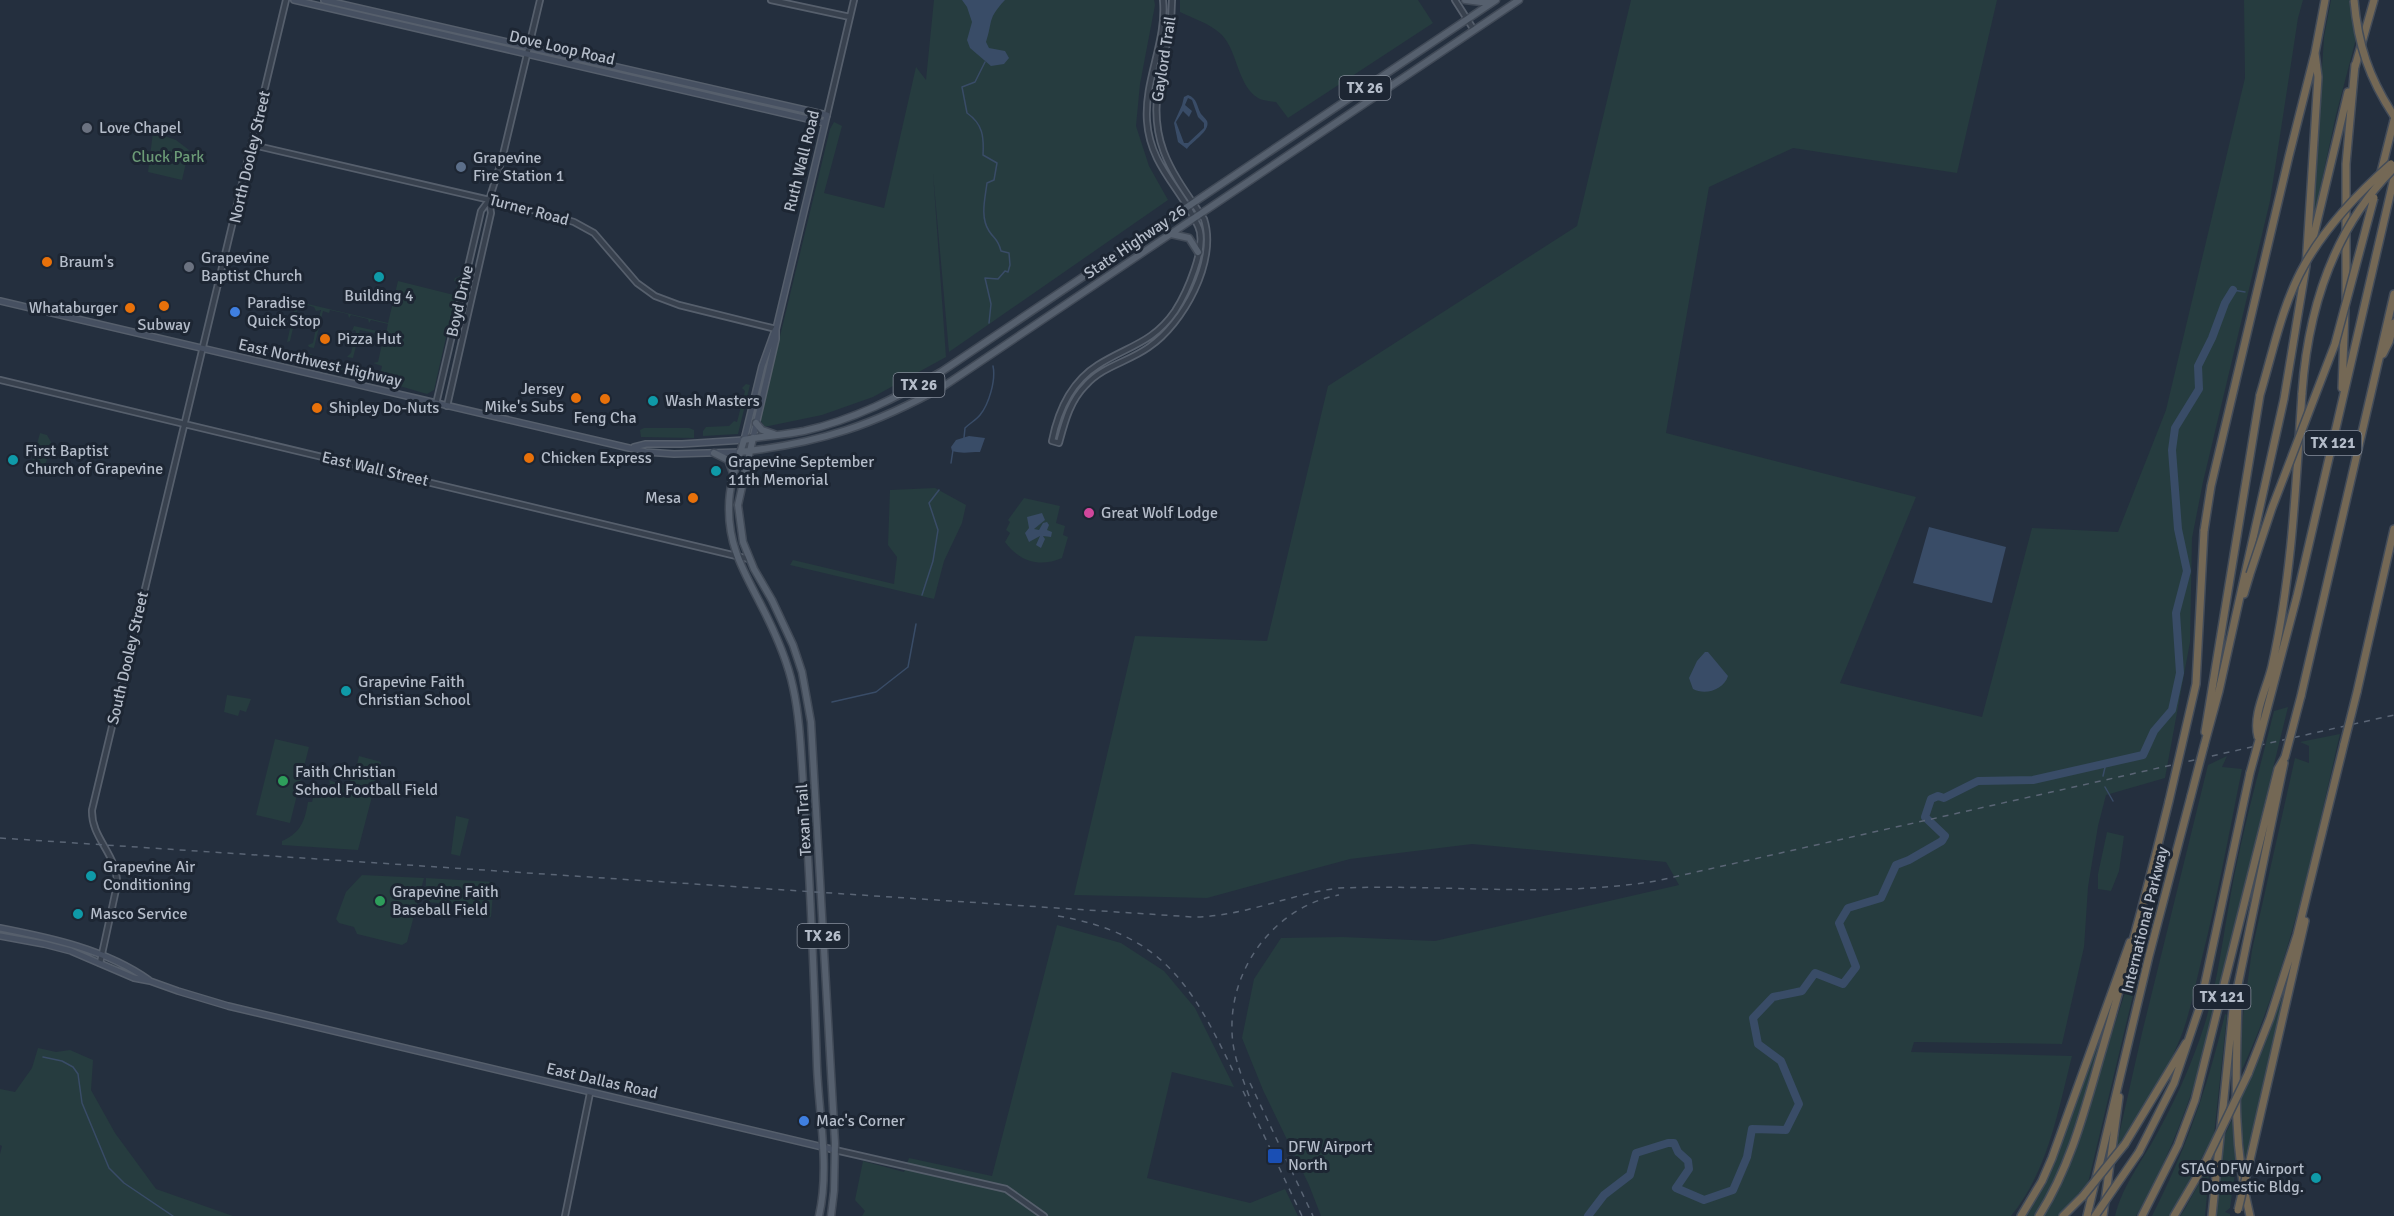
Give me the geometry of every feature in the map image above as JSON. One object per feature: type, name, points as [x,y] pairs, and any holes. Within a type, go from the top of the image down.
[{"type":"highway","points":[[2039,1216],[2057,1186],[2076,1140],[2130,960],[2169,801],[2196,684],[2204,531],[2211,486],[2315,53],[2325,0]]},
{"type":"highway","points":[[2232,631],[2272,508],[2335,344],[2394,118],[2371,76],[2360,47],[2354,0]]},
{"type":"highway","points":[[2232,631],[2284,399],[2306,266],[2355,65],[2374,0]]},
{"type":"highway","points":[[2306,266],[2318,77],[2315,53]]},
{"type":"highway","points":[[2340,410],[2346,282],[2344,209],[2355,65]]},
{"type":"highway","points":[[2204,746],[2255,414],[2280,326],[2304,266],[2326,230],[2354,199],[2394,162]]},
{"type":"highway","points":[[2262,715],[2290,559],[2302,393],[2307,345],[2317,297],[2325,273],[2358,211],[2378,184],[2394,168]]},
{"type":"highway","name":"TX 121","points":[[2095,1216],[2139,1152],[2174,1083],[2208,978],[2234,843],[2259,740],[2262,715],[2297,596],[2394,178]]},
{"type":"highway","name":"TX 121","points":[[2142,1216],[2178,1145],[2195,1100],[2278,769],[2285,757],[2301,696],[2394,294]]},
{"type":"highway","points":[[2378,361],[2389,342],[2394,323]]},
{"type":"highway","points":[[2174,1216],[2205,1163],[2248,1074],[2289,963],[2320,845],[2394,529]]},
{"type":"highway","name":"International Parkway","points":[[2087,1216],[2191,796],[2212,722],[2232,631]]},
{"type":"highway","points":[[2212,1216],[2230,1034],[2285,757]]},
{"type":"highway","points":[[2237,1213],[2302,936],[2320,845]]},
{"type":"highway","points":[[2020,1216],[2042,1180],[2052,1158],[2142,909]]},
{"type":"highway","points":[[2239,981],[2235,1104],[2238,1146],[2250,1216]]},
{"type":"highway","points":[[2063,1216],[2083,1196],[2125,1144],[2191,1036]]},
{"type":"highway","points":[[2103,1216],[2118,1106],[2118,1088]]},
{"type":"main road","name":"Dove Loop Road","points":[[294,0],[825,123]]},
{"type":"main road","name":"Dove Loop Road","points":[[324,0],[827,115]]},
{"type":"main road","points":[[1465,0],[1481,2],[1496,0]]},
{"type":"main road","name":"State Highway 26","points":[[744,440],[781,435],[832,423],[902,394],[941,372],[1496,0]]},
{"type":"main road","name":"State Highway 26","points":[[740,452],[801,444],[850,430],[895,412],[944,386],[1519,0]]},
{"type":"main road","points":[[620,75],[622,68]]},
{"type":"main road","points":[[733,102],[736,94]]},
{"type":"main road","name":"Ruth Wall Road","points":[[744,440],[762,366],[776,329],[827,115]]},
{"type":"main road","points":[[1171,234],[1189,238],[1198,252]]},
{"type":"main road","name":"East Northwest Highway","points":[[0,301],[436,404],[633,447],[646,452],[674,454],[740,452]]},
{"type":"main road","points":[[1021,319],[1028,330]]},
{"type":"main road","name":"Ruth Wall Road","points":[[753,438],[776,339],[776,329]]},
{"type":"main road","points":[[756,423],[762,430],[781,435]]},
{"type":"main road","name":"Texan Trail","points":[[753,438],[738,505],[743,542],[749,559],[787,632],[804,684],[814,750],[835,1150],[831,1216]]},
{"type":"main road","name":"East Northwest Highway","points":[[633,447],[646,444],[744,440]]},
{"type":"main road","name":"Texan Trail","points":[[744,440],[734,476],[729,505],[729,524],[736,556],[778,640],[793,687],[798,725],[810,886],[817,1071],[823,1148],[824,1176],[819,1216]]},
{"type":"main road","name":"TX 26","points":[[747,466],[756,456],[775,448]]},
{"type":"main road","points":[[714,453],[730,462],[734,476]]},
{"type":"main road","points":[[793,687],[804,684]]},
{"type":"main road","name":"East Dallas Road","points":[[0,928],[54,938],[136,971],[150,981]]},
{"type":"main road","name":"East Dallas Road","points":[[0,936],[58,947],[134,978],[228,1006],[835,1150]]},
{"type":"street","name":"North Dooley Street","points":[[204,350],[286,0]]},
{"type":"street","name":"Boyd Drive","points":[[436,404],[481,211],[489,200],[540,0]]},
{"type":"street","points":[[771,0],[850,17]]},
{"type":"street","name":"Ruth Wall Road","points":[[827,115],[854,0]]},
{"type":"street","name":"Gaylord Trail","points":[[1163,0],[1163,23],[1146,102],[1147,124],[1157,163],[1194,219]]},
{"type":"street","name":"Gaylord Trail","points":[[1172,0],[1169,42],[1156,99],[1157,132],[1170,168],[1201,214]]},
{"type":"street","points":[[1455,0],[1474,30]]},
{"type":"street","name":"Turner Road","points":[[252,145],[538,212],[584,227],[594,233],[637,283],[651,293],[669,302],[776,329]]},
{"type":"street","name":"Boyd Drive","points":[[447,406],[491,213],[489,200]]},
{"type":"street","points":[[1194,219],[1200,231],[1198,252],[1188,286],[1173,313],[1160,330],[1146,341],[1097,366],[1081,378],[1063,406],[1052,441],[1059,443],[1066,416],[1074,399],[1086,384],[1101,372],[1147,349],[1162,337],[1189,300],[1198,280],[1206,250],[1206,226],[1201,214]]},
{"type":"street","points":[[469,264],[478,272]]},
{"type":"street","points":[[467,274],[478,272]]},
{"type":"street","name":"South Dooley Street","points":[[100,963],[117,885],[117,874],[111,856],[93,827],[92,810],[204,350]]},
{"type":"street","name":"East Wall Street","points":[[0,380],[749,559]]},
{"type":"street","points":[[565,1216],[590,1093]]},
{"type":"street","name":"East Dallas Road","points":[[835,1150],[1006,1189],[1044,1216]]},
{"type":"green space","points":[[934,0],[1154,0],[1155,5],[1140,84],[1136,126],[1149,166],[1168,200],[949,352],[933,173],[946,357],[873,397],[822,415],[764,427],[760,419],[830,129],[834,122],[842,126],[824,193],[884,208],[916,67],[926,80]]},
{"type":"green space","points":[[1180,0],[1418,0],[1433,23],[1288,118],[1276,102],[1260,99],[1251,92],[1227,41],[1212,27],[1180,12]]},
{"type":"green space","points":[[1631,0],[1997,0],[1957,173],[1793,148],[1709,187],[1666,433],[1916,497],[1840,683],[1982,717],[2032,528],[2118,532],[2166,410],[2245,78],[2244,0],[2303,0],[2298,18],[2270,201],[2203,482],[2192,538],[2190,642],[2165,778],[2106,795],[2098,826],[2088,887],[2084,947],[2062,1044],[1914,1042],[1911,1052],[2072,1056],[2043,1160],[2024,1198],[2011,1216],[1321,1216],[1309,1185],[1263,1090],[1242,1038],[1254,979],[1281,938],[1342,937],[1435,941],[1679,885],[1666,862],[1472,844],[1350,859],[1207,898],[1074,895],[1135,636],[1267,641],[1328,386],[1577,226]]},
{"type":"green space","points":[[2331,0],[2351,0],[2356,39],[2336,115],[2312,226],[2324,37]]},
{"type":"green space","name":"Cluck Park","points":[[153,132],[176,140],[189,150],[182,180],[148,172]]},
{"type":"green space","points":[[460,276],[434,390],[427,394],[379,380],[382,366],[373,363],[378,362],[384,335],[360,330],[353,358],[347,357],[351,353],[356,332],[352,331],[354,326],[386,333],[388,324],[371,320],[369,323],[368,319],[351,315],[349,318],[348,314],[330,310],[329,313],[323,311],[314,348],[309,347],[308,345],[313,343],[317,323],[313,322],[318,321],[321,310],[316,311],[314,307],[304,304],[305,309],[298,308],[290,341],[287,342],[296,302],[274,296],[388,323],[398,281],[454,295],[458,282],[454,281]]},
{"type":"green space","points":[[299,352],[300,356],[308,358],[310,354],[313,355],[312,359],[348,368],[349,363],[352,364],[351,369],[370,373],[372,369],[372,378],[335,370],[335,366],[334,370],[301,362]]},
{"type":"green space","points":[[746,384],[750,385],[738,434],[703,436],[706,427],[729,426],[734,421],[737,422],[745,391],[742,388]]},
{"type":"green space","points":[[644,428],[689,428],[694,430],[694,438],[641,437],[640,430]]},
{"type":"green space","points":[[40,433],[47,435],[51,442],[44,471],[26,467],[28,462],[32,462]]},
{"type":"green space","points":[[935,488],[966,505],[962,523],[944,561],[934,599],[790,565],[793,560],[894,584],[897,557],[888,545],[890,490]]},
{"type":"green space","points":[[1024,498],[1060,506],[1056,523],[1065,526],[1063,535],[1068,537],[1062,558],[1045,562],[1030,561],[1017,554],[1005,542],[1010,533],[1006,530],[1010,522],[1008,520]]},
{"type":"green space","points":[[227,695],[251,699],[246,712],[240,710],[238,716],[224,712]]},
{"type":"green space","points":[[2288,707],[2199,1071],[2171,1145],[2136,1216],[2115,1216],[2123,1193],[2173,1103],[2201,1036],[2217,975],[2240,847],[2274,711]]},
{"type":"green space","points":[[2340,734],[2310,865],[2286,951],[2257,1035],[2239,1076],[2243,1016],[2252,950],[2295,758],[2309,763],[2309,746],[2300,742]]},
{"type":"green space","name":"Faith Christian School Football Field","points":[[275,739],[309,747],[290,823],[256,815]]},
{"type":"green space","points":[[359,756],[381,762],[358,850],[282,845],[282,841],[298,830],[308,802],[312,802],[313,798],[321,798],[322,784],[325,787],[330,784],[329,780],[349,787]]},
{"type":"green space","points":[[2227,756],[2222,767],[2242,769],[2223,866],[2188,1015],[2171,1060],[2157,1086],[2116,1148],[2208,765]]},
{"type":"green space","points":[[456,816],[469,819],[460,856],[451,854]]},
{"type":"green space","points":[[2107,832],[2124,836],[2119,871],[2111,891],[2098,889],[2098,874]]},
{"type":"green space","name":"Grapevine Faith Baseball Field","points":[[362,875],[424,878],[407,942],[402,945],[357,934],[354,927],[339,923],[336,919],[346,892]]},
{"type":"green space","points":[[426,878],[494,882],[491,917],[466,915],[466,905],[425,902]]},
{"type":"green space","points":[[2159,887],[2088,1183],[2058,1216],[2042,1216],[2065,1174],[2075,1148]]},
{"type":"green space","points":[[1057,925],[1121,943],[1164,971],[1195,1008],[1234,1087],[1172,1072],[1147,1178],[1250,1203],[1285,1189],[1298,1216],[862,1216],[865,1211],[855,1200],[863,1161],[904,1172],[909,1158],[992,1176]]},
{"type":"green space","points":[[2290,977],[2266,1080],[2245,1159],[2239,1104]]},
{"type":"green space","points":[[2225,1014],[2227,1015],[2214,1135],[2170,1216],[2152,1216],[2176,1166],[2195,1117]]},
{"type":"green space","points":[[2101,1031],[2105,1032],[2068,1150],[2048,1195],[2035,1216],[2024,1216],[2040,1191]]},
{"type":"green space","points":[[38,1048],[56,1052],[70,1050],[93,1060],[91,1090],[115,1133],[156,1189],[233,1216],[0,1216],[2,1146],[0,1145],[0,1089],[15,1092],[32,1068]]},
{"type":"green space","points":[[2232,1120],[2236,1166],[2230,1208],[2225,1212],[2230,1216],[2215,1216],[2223,1139]]},
{"type":"green space","points":[[2210,1164],[2205,1216],[2180,1216],[2183,1212]]},
{"type":"water","points":[[962,0],[1005,0],[993,16],[986,42],[989,48],[1005,51],[1009,58],[1004,64],[991,66],[970,48],[967,40],[972,22]]},
{"type":"water","points":[[1188,95],[1194,98],[1207,121],[1206,129],[1187,149],[1178,142],[1174,123],[1184,97]],"holes":[[[1188,98],[1192,100],[1198,117],[1204,123],[1204,128],[1188,143],[1184,143],[1176,122],[1183,111],[1189,117],[1192,111],[1185,105]]]},
{"type":"water","points":[[969,436],[985,438],[980,452],[952,451],[951,447],[956,440]]},
{"type":"water","points":[[1042,513],[1045,520],[1034,529],[1039,530],[1043,523],[1047,522],[1049,525],[1047,530],[1052,532],[1051,537],[1043,536],[1045,539],[1041,548],[1036,545],[1040,536],[1029,542],[1025,533],[1029,528],[1027,517]]},
{"type":"water","points":[[1929,527],[2006,547],[1992,603],[1913,583]]},
{"type":"water","points":[[1705,652],[1708,652],[1728,676],[1719,688],[1703,692],[1693,689],[1689,678],[1697,661]]},
{"type":"waterway","points":[[985,62],[975,82],[962,87],[967,113],[981,131],[983,155],[997,163],[994,180],[987,183],[984,208],[986,226],[1001,251],[1009,253],[1008,272],[1005,271],[998,279],[985,278],[991,304],[989,323]]},
{"type":"waterway","points":[[2233,290],[2245,292]]},
{"type":"waterway","points":[[1588,1216],[1604,1195],[1630,1175],[1636,1153],[1674,1143],[1678,1152],[1688,1161],[1689,1169],[1676,1188],[1704,1200],[1733,1190],[1747,1157],[1752,1129],[1786,1130],[1799,1104],[1781,1061],[1758,1044],[1753,1018],[1773,997],[1802,991],[1815,973],[1843,984],[1856,967],[1839,923],[1848,908],[1881,898],[1896,865],[1942,841],[1945,836],[1925,817],[1931,799],[1938,796],[1944,798],[1978,781],[2033,780],[2143,755],[2154,731],[2172,710],[2180,673],[2176,613],[2187,571],[2178,529],[2172,450],[2175,428],[2199,389],[2198,366],[2212,338],[2225,303],[2233,290]]},
{"type":"waterway","points":[[964,438],[965,428],[980,415],[989,398],[993,385],[993,366]]},
{"type":"waterway","points":[[951,463],[953,450]]},
{"type":"waterway","points":[[922,595],[933,561],[938,530],[929,503],[939,490]]},
{"type":"waterway","points":[[832,702],[876,692],[908,667],[916,624]]},
{"type":"waterway","points":[[2103,776],[2106,763]]},
{"type":"waterway","points":[[2105,787],[2113,801]]},
{"type":"waterway","points":[[43,1057],[62,1061],[73,1067],[78,1074],[82,1103],[109,1168],[124,1183],[173,1216]]},
{"type":"railway","points":[[0,838],[1193,917],[1230,913],[1339,888],[1538,890],[1617,886],[1656,881],[2394,715]]},
{"type":"railway","points":[[1249,1096],[1232,1039],[1233,1007],[1248,962],[1261,943],[1295,912],[1316,901],[1339,895]]},
{"type":"railway","points":[[1058,916],[1094,924],[1123,935],[1148,950],[1169,967],[1203,1013],[1234,1073]]},
{"type":"railway","points":[[1250,1083],[1313,1216]]},
{"type":"railway","points":[[1243,1091],[1302,1216]]},
{"type":"place","name":"Love Chapel","points":[[87,128]]},
{"type":"place","name":"Grapevine Fire Station 1","points":[[461,167]]},
{"type":"place","name":"Braum's","points":[[47,262]]},
{"type":"place","name":"Grapevine Baptist Church","points":[[189,267]]},
{"type":"place","name":"Building 4","points":[[379,277]]},
{"type":"place","name":"Subway","points":[[164,306]]},
{"type":"place","name":"Whataburger","points":[[130,308]]},
{"type":"place","name":"Paradise Quick Stop","points":[[235,312]]},
{"type":"place","name":"Pizza Hut","points":[[325,339]]},
{"type":"place","name":"Jersey Mike's Subs","points":[[576,398]]},
{"type":"place","name":"Feng Cha","points":[[605,399]]},
{"type":"place","name":"Wash Masters","points":[[653,401]]},
{"type":"place","name":"Shipley Do-Nuts","points":[[317,408]]},
{"type":"place","name":"Chicken Express","points":[[529,458]]},
{"type":"place","name":"First Baptist Church of Grapevine","points":[[13,460]]},
{"type":"place","name":"Grapevine September 11th Memorial","points":[[716,471]]},
{"type":"place","name":"Mesa","points":[[693,498]]},
{"type":"place","name":"Great Wolf Lodge","points":[[1089,513]]},
{"type":"place","name":"Grapevine Faith Christian School","points":[[346,691]]},
{"type":"place","name":"Faith Christian School Football Field","points":[[283,781]]},
{"type":"place","name":"Grapevine Air Conditioning","points":[[91,876]]},
{"type":"place","name":"Grapevine Faith Baseball Field","points":[[380,901]]},
{"type":"place","name":"Masco Service","points":[[78,914]]},
{"type":"place","name":"Mac's Corner","points":[[804,1121]]},
{"type":"place","name":"DFW Airport North","points":[[1275,1156]]},
{"type":"place","name":"STAG DFW Airport Domestic Bldg.","points":[[2316,1178]]}]
